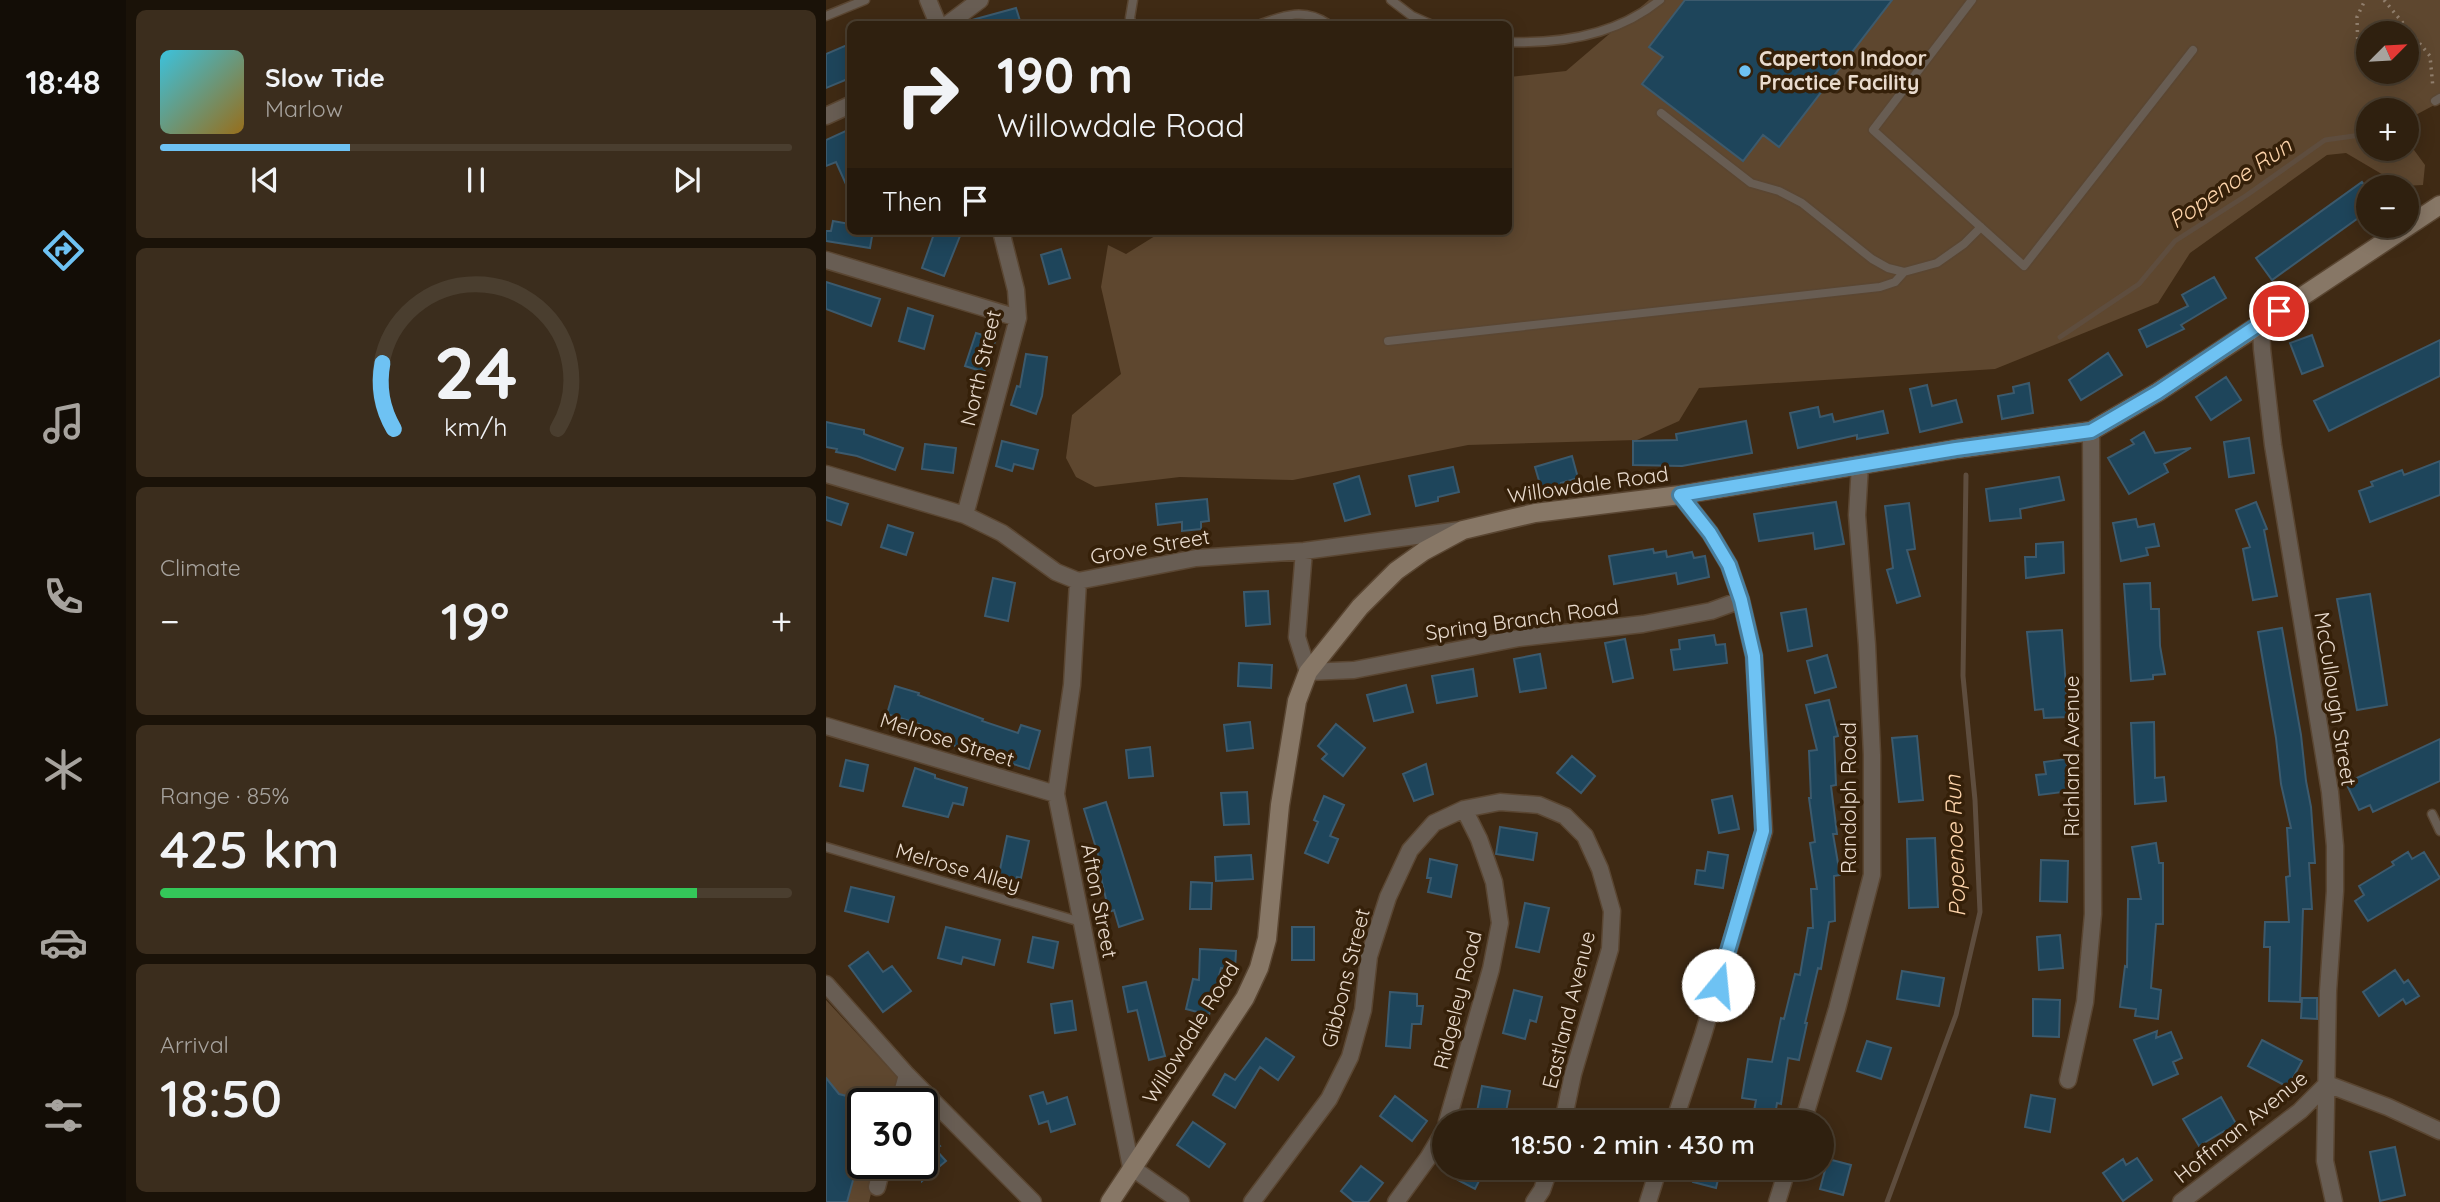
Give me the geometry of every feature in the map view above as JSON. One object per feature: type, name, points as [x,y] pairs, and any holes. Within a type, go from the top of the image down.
[{"type":"street","points":[[928,0],[937,21]]},
{"type":"street","points":[[952,21],[980,0]]},
{"type":"street","points":[[826,116],[847,107]]},
{"type":"street","name":"Willowdale Road","points":[[1110,1202],[1225,1030],[1245,998],[1259,968],[1267,939],[1282,792],[1297,701],[1308,672],[1360,607],[1396,571],[1424,551],[1463,530],[1535,513],[1680,495],[1956,449],[2091,431],[2158,392],[2440,205]]},
{"type":"street","name":"North Street","points":[[965,515],[1018,318],[1016,290],[1002,235]]},
{"type":"street","points":[[826,260],[1018,318]]},
{"type":"street","name":"McCullough Street","points":[[2261,323],[2273,445],[2330,792],[2335,846],[2335,891],[2328,991],[2325,1161],[2334,1202]]},
{"type":"street","name":"Richland Avenue","points":[[2068,1080],[2085,1002],[2093,914],[2091,431]]},
{"type":"street","name":"Randolph Road","points":[[1807,1110],[1838,1009],[1872,875],[1871,741],[1857,515],[1860,466]]},
{"type":"street","name":"Grove Street","points":[[826,474],[965,515],[1002,533],[1056,572],[1078,581],[1196,558],[1304,551],[1463,530]]},
{"type":"street","points":[[1678,1110],[1763,831],[1754,656],[1741,600],[1729,565],[1710,533],[1680,495]]},
{"type":"street","points":[[1304,551],[1297,637],[1308,672]]},
{"type":"street","name":"Afton Street","points":[[1078,581],[1072,685],[1056,794],[1131,1167]]},
{"type":"street","name":"Spring Branch Road","points":[[1308,672],[1354,670],[1507,640],[1643,624],[1710,611],[1741,600]]},
{"type":"street","name":"Melrose Street","points":[[826,726],[1056,794]]},
{"type":"street","name":"Eastland Avenue","points":[[1464,809],[1500,802],[1539,804],[1565,816],[1585,836],[1600,869],[1612,911],[1610,949],[1573,1074],[1566,1110]]},
{"type":"street","name":"Ridgeley Road","points":[[1450,1110],[1491,969],[1500,923],[1494,882],[1479,839],[1464,809]]},
{"type":"street","name":"Gibbons Street","points":[[1252,1202],[1329,1099],[1350,1057],[1363,1010],[1369,956],[1388,897],[1409,850],[1434,823],[1464,809]]},
{"type":"street","points":[[826,984],[907,1075],[1033,1202]]},
{"type":"street","points":[[903,1088],[907,1075]]},
{"type":"street","points":[[2327,1084],[2388,1107],[2440,1131]]},
{"type":"street","name":"Hoffman Avenue","points":[[2181,1202],[2300,1111],[2327,1084]]},
{"type":"street","points":[[1396,1202],[1432,1150]]},
{"type":"street","points":[[1131,1167],[1181,1202]]},
{"type":"street","points":[[877,1187],[879,1179]]},
{"type":"street","points":[[1534,1202],[1545,1180]]},
{"type":"street","points":[[1648,1202],[1655,1180]]},
{"type":"street","points":[[1777,1202],[1784,1180]]},
{"type":"lane","points":[[826,16],[865,0]]},
{"type":"lane","points":[[1131,21],[1133,0]]},
{"type":"lane","points":[[1391,0],[1423,21]]},
{"type":"lane","points":[[1512,42],[1536,43],[1577,38],[1615,27],[1643,13],[1660,0]]},
{"type":"lane","points":[[1972,0],[1873,130],[2024,266],[2193,50]]},
{"type":"lane","points":[[1268,21],[1283,15],[1304,13],[1323,21]]},
{"type":"lane","points":[[1408,21],[1412,16]]},
{"type":"lane","points":[[1661,113],[1751,183],[1779,191],[1802,203],[1872,259],[1888,268],[1904,272],[1937,263],[1964,244],[1981,227]]},
{"type":"lane","points":[[1388,341],[1880,287],[1895,282],[1904,272]]},
{"type":"lane","points":[[2432,814],[2440,831]]},
{"type":"lane","name":"Melrose Alley","points":[[826,847],[1081,922]]},
{"type":"path","points":[[2357,21],[2365,0]]},
{"type":"path","points":[[2384,0],[2430,56],[2437,99]]},
{"type":"shaded area","points":[[1649,0],[2440,0],[2440,102],[2419,113],[2419,98],[2356,98],[2356,159],[2346,153],[2327,155],[2190,253],[2158,303],[1995,369],[1699,388],[1679,421],[1637,440],[1468,445],[1293,480],[1180,477],[1095,487],[1076,477],[1066,458],[1072,415],[1121,374],[1101,287],[1108,245],[1126,254],[1157,235],[1512,235],[1512,77],[1566,71]]},
{"type":"shaded area","points":[[2419,157],[2425,165],[2423,185],[2419,185],[2419,175],[2383,175],[2360,161],[2419,161]]},
{"type":"shaded area","points":[[826,1000],[899,1079],[897,1088],[847,1088],[847,1179],[874,1179],[869,1202],[826,1202]]},
{"type":"building","name":"Caperton Indoor Practice Facility","points":[[1685,0],[1892,0],[1779,147],[1763,135],[1743,161],[1642,84],[1663,57],[1649,47]]},
{"type":"building","points":[[1016,8],[1020,21],[972,21]]},
{"type":"building","points":[[847,45],[847,79],[826,88],[826,54]]},
{"type":"building","points":[[847,130],[847,186],[836,162],[826,166],[826,140]]},
{"type":"building","points":[[2356,186],[2356,220],[2272,280],[2256,258]]},
{"type":"building","points":[[833,221],[847,223],[847,235],[872,235],[870,248],[826,241],[826,231],[831,231]]},
{"type":"building","points":[[934,235],[960,235],[944,276],[922,268]]},
{"type":"building","points":[[1061,249],[1070,278],[1049,284],[1041,255]]},
{"type":"building","points":[[2214,277],[2226,298],[2181,325],[2184,329],[2147,347],[2139,330],[2188,306],[2182,295]]},
{"type":"building","points":[[826,282],[880,299],[871,326],[826,309]]},
{"type":"building","points":[[908,308],[933,316],[924,349],[899,341]]},
{"type":"building","points":[[976,333],[996,339],[984,372],[965,366]]},
{"type":"building","points":[[2312,335],[2323,366],[2302,374],[2290,343]]},
{"type":"building","points":[[2440,340],[2440,376],[2329,431],[2314,401]]},
{"type":"building","points":[[2108,353],[2122,375],[2081,400],[2069,380]]},
{"type":"building","points":[[1026,354],[1047,357],[1042,396],[1036,414],[1011,405],[1017,386],[1020,387]]},
{"type":"building","points":[[2226,377],[2241,400],[2211,420],[2196,397]]},
{"type":"building","points":[[2029,383],[2033,413],[2002,419],[1998,396],[2014,393],[2013,387]]},
{"type":"building","points":[[1927,385],[1932,406],[1956,400],[1962,422],[1920,432],[1910,389]]},
{"type":"building","points":[[1818,407],[1820,417],[1832,414],[1834,422],[1883,411],[1888,433],[1857,439],[1857,435],[1798,448],[1790,413]]},
{"type":"building","points":[[1746,421],[1752,453],[1682,466],[1633,465],[1633,441],[1677,440],[1676,434]]},
{"type":"building","points":[[826,422],[864,430],[864,434],[903,448],[895,470],[826,447]]},
{"type":"building","points":[[2144,432],[2155,453],[2191,448],[2164,464],[2168,472],[2129,494],[2108,458],[2134,444],[2131,440]]},
{"type":"building","points":[[2249,438],[2254,473],[2229,477],[2224,442]]},
{"type":"building","points":[[1002,441],[1038,450],[1033,469],[1014,464],[1012,471],[996,466]]},
{"type":"building","points":[[925,444],[956,448],[953,473],[922,469]]},
{"type":"building","points":[[1572,456],[1578,478],[1561,483],[1564,493],[1544,498],[1535,467]]},
{"type":"building","points":[[2440,461],[2440,495],[2370,522],[2359,491],[2373,486],[2371,482],[2402,470],[2404,475]]},
{"type":"building","points":[[1453,467],[1459,492],[1416,506],[1409,476]]},
{"type":"building","points":[[1359,476],[1370,514],[1345,521],[1334,484]]},
{"type":"building","points":[[2059,477],[2064,500],[2020,509],[2021,518],[1990,521],[1986,489]]},
{"type":"building","points":[[826,497],[848,504],[841,525],[826,520]]},
{"type":"building","points":[[1207,499],[1209,521],[1201,522],[1201,529],[1182,531],[1182,522],[1158,525],[1156,504]]},
{"type":"building","points":[[1836,502],[1844,544],[1815,549],[1813,533],[1759,541],[1754,514]]},
{"type":"building","points":[[2256,502],[2267,529],[2264,530],[2277,596],[2253,600],[2243,549],[2250,547],[2236,510]]},
{"type":"building","points":[[1909,503],[1915,549],[1907,550],[1920,596],[1897,603],[1887,570],[1893,568],[1885,506]]},
{"type":"building","points":[[2136,519],[2138,527],[2154,524],[2159,546],[2146,548],[2148,555],[2121,561],[2113,523]]},
{"type":"building","points":[[888,525],[913,533],[906,555],[881,547]]},
{"type":"building","points":[[2063,542],[2064,573],[2026,578],[2025,557],[2036,557],[2036,544]]},
{"type":"building","points":[[1653,549],[1654,553],[1666,551],[1667,557],[1692,552],[1694,558],[1705,556],[1709,577],[1678,584],[1676,573],[1614,584],[1609,556]]},
{"type":"building","points":[[993,578],[1015,583],[1008,621],[985,616]]},
{"type":"building","points":[[2150,583],[2151,609],[2159,609],[2160,646],[2165,674],[2153,675],[2153,679],[2131,681],[2124,584]]},
{"type":"building","points":[[1268,591],[1270,624],[1246,626],[1244,592]]},
{"type":"building","points":[[2370,594],[2387,705],[2357,710],[2337,599]]},
{"type":"building","points":[[1806,609],[1812,646],[1788,651],[1781,613]]},
{"type":"building","points":[[2282,628],[2301,735],[2311,807],[2315,863],[2309,863],[2312,909],[2303,909],[2300,1002],[2269,1001],[2270,947],[2264,947],[2265,922],[2289,922],[2287,828],[2291,828],[2281,784],[2258,632]]},
{"type":"building","points":[[2062,630],[2068,717],[2044,718],[2043,709],[2035,710],[2027,632]]},
{"type":"building","points":[[1714,635],[1716,645],[1725,644],[1727,663],[1674,670],[1671,650],[1680,649],[1679,640]]},
{"type":"building","points":[[1625,639],[1633,678],[1613,682],[1605,643]]},
{"type":"building","points":[[1540,654],[1546,688],[1520,692],[1514,659]]},
{"type":"building","points":[[1827,655],[1836,687],[1815,693],[1807,661]]},
{"type":"building","points":[[1239,663],[1272,665],[1271,688],[1238,686]]},
{"type":"building","points":[[1473,669],[1477,696],[1437,703],[1432,676]]},
{"type":"building","points":[[1406,685],[1413,712],[1374,721],[1367,695]]},
{"type":"building","points":[[895,686],[1018,733],[1021,725],[1040,731],[1029,769],[949,744],[917,730],[919,724],[887,714]]},
{"type":"building","points":[[1829,700],[1838,736],[1834,737],[1836,785],[1831,786],[1837,834],[1833,834],[1840,875],[1834,876],[1835,921],[1829,922],[1821,969],[1818,968],[1799,1060],[1788,1058],[1781,1104],[1777,1103],[1776,1110],[1754,1110],[1756,1100],[1742,1098],[1748,1059],[1772,1062],[1781,1018],[1784,1019],[1795,974],[1800,975],[1808,928],[1813,928],[1811,889],[1817,889],[1810,843],[1815,842],[1809,798],[1809,751],[1817,750],[1806,705]]},
{"type":"building","points":[[1250,722],[1253,748],[1227,751],[1224,725]]},
{"type":"building","points":[[2154,722],[2155,778],[2164,777],[2166,801],[2135,804],[2131,723]]},
{"type":"building","points":[[1336,724],[1365,748],[1343,776],[1322,759],[1327,754],[1318,746]]},
{"type":"building","points":[[1917,736],[1923,800],[1899,802],[1892,738]]},
{"type":"building","points":[[2440,739],[2440,781],[2373,812],[2370,805],[2359,810],[2346,783]]},
{"type":"building","points":[[1150,747],[1153,776],[1129,778],[1126,750]]},
{"type":"building","points":[[1572,756],[1595,776],[1581,793],[1557,773]]},
{"type":"building","points":[[2066,759],[2071,791],[2039,795],[2036,775],[2046,774],[2044,762]]},
{"type":"building","points":[[846,760],[868,765],[863,791],[840,786]]},
{"type":"building","points":[[1426,764],[1433,794],[1414,801],[1403,774]]},
{"type":"building","points":[[915,768],[935,775],[935,778],[967,788],[963,805],[953,803],[948,817],[903,806]]},
{"type":"building","points":[[1247,792],[1249,824],[1224,825],[1221,793]]},
{"type":"building","points":[[1324,796],[1344,805],[1330,836],[1338,839],[1328,863],[1305,853],[1318,822],[1314,820]]},
{"type":"building","points":[[1732,796],[1739,829],[1719,833],[1712,800]]},
{"type":"building","points":[[1106,802],[1143,919],[1119,927],[1114,910],[1109,912],[1098,865],[1101,864],[1084,809]]},
{"type":"building","points":[[1500,827],[1537,833],[1533,860],[1496,854]]},
{"type":"building","points":[[1007,836],[1029,841],[1021,878],[1017,877],[1015,888],[997,884]]},
{"type":"building","points":[[1935,838],[1938,907],[1909,908],[1907,839]]},
{"type":"building","points":[[2156,843],[2159,863],[2163,863],[2163,924],[2156,924],[2151,988],[2161,990],[2158,1019],[2135,1016],[2136,1009],[2120,1007],[2125,966],[2127,967],[2128,899],[2141,899],[2132,847]]},
{"type":"building","points":[[1708,852],[1728,855],[1723,888],[1695,884],[1697,870],[1705,871]]},
{"type":"building","points":[[2408,852],[2412,859],[2424,852],[2440,878],[2368,921],[2355,901],[2364,895],[2359,886],[2394,865],[2392,862]]},
{"type":"building","points":[[1251,855],[1253,879],[1216,881],[1215,857]]},
{"type":"building","points":[[1430,859],[1457,865],[1451,897],[1428,892],[1431,878],[1427,878]]},
{"type":"building","points":[[2041,860],[2068,861],[2067,902],[2040,901]]},
{"type":"building","points":[[1191,882],[1212,883],[1211,909],[1190,909]]},
{"type":"building","points":[[851,887],[894,897],[888,922],[845,911]]},
{"type":"building","points":[[1525,903],[1549,908],[1539,952],[1516,947]]},
{"type":"building","points":[[946,927],[1000,940],[994,965],[963,957],[961,964],[938,958]]},
{"type":"building","points":[[1292,927],[1314,927],[1314,960],[1292,960]]},
{"type":"building","points":[[2060,935],[2063,968],[2039,970],[2037,937]]},
{"type":"building","points":[[1033,937],[1058,942],[1053,968],[1028,962]]},
{"type":"building","points":[[1200,949],[1236,951],[1235,969],[1221,968],[1209,1015],[1186,1009],[1193,979],[1199,980]]},
{"type":"building","points":[[868,952],[883,972],[892,966],[911,991],[883,1012],[849,966]]},
{"type":"building","points":[[2395,970],[2404,983],[2408,980],[2419,996],[2406,1004],[2403,999],[2379,1016],[2363,992]]},
{"type":"building","points":[[1902,971],[1944,978],[1939,1006],[1897,999]]},
{"type":"building","points":[[1146,982],[1165,1056],[1149,1060],[1137,1010],[1128,1012],[1123,987]]},
{"type":"building","points":[[1514,990],[1542,997],[1536,1022],[1530,1020],[1525,1039],[1503,1033]]},
{"type":"building","points":[[1390,992],[1417,994],[1417,1006],[1423,1006],[1421,1024],[1412,1024],[1410,1048],[1386,1046]]},
{"type":"building","points":[[2302,998],[2317,998],[2317,1019],[2301,1018]]},
{"type":"building","points":[[2033,999],[2060,1000],[2059,1037],[2033,1036]]},
{"type":"building","points":[[1072,1001],[1076,1030],[1055,1033],[1051,1004]]},
{"type":"building","points":[[2157,1031],[2156,1038],[2171,1032],[2182,1058],[2173,1062],[2178,1074],[2153,1085],[2134,1040]]},
{"type":"building","points":[[1266,1038],[1294,1057],[1278,1080],[1260,1067],[1235,1108],[1213,1095],[1225,1074],[1235,1080]]},
{"type":"building","points":[[2262,1040],[2302,1061],[2288,1087],[2248,1066]]},
{"type":"building","points":[[1867,1041],[1891,1048],[1881,1079],[1857,1071]]},
{"type":"building","points":[[826,1078],[839,1094],[847,1096],[847,1179],[853,1179],[847,1202],[826,1202]]},
{"type":"building","points":[[1482,1086],[1510,1091],[1506,1110],[1477,1110]]},
{"type":"building","points":[[1043,1092],[1047,1104],[1067,1097],[1075,1124],[1051,1132],[1048,1121],[1039,1124],[1030,1096]]},
{"type":"building","points":[[2031,1095],[2055,1099],[2050,1132],[2025,1127]]},
{"type":"building","points":[[1395,1096],[1427,1121],[1412,1141],[1380,1116]]},
{"type":"building","points":[[2221,1097],[2239,1129],[2227,1135],[2224,1131],[2199,1146],[2183,1119]]},
{"type":"building","points":[[1193,1122],[1225,1144],[1209,1167],[1177,1145]]},
{"type":"building","points":[[2395,1147],[2405,1195],[2380,1201],[2370,1152]]},
{"type":"building","points":[[938,1152],[946,1161],[938,1168]]},
{"type":"building","points":[[2137,1158],[2152,1180],[2123,1201],[2103,1173],[2123,1159],[2126,1165]]},
{"type":"building","points":[[1834,1161],[1851,1165],[1843,1195],[1820,1189],[1822,1180],[1834,1180]]},
{"type":"building","points":[[1361,1166],[1383,1183],[1368,1202],[1354,1202],[1341,1191]]},
{"type":"building","points":[[1458,1180],[1480,1180],[1475,1189]]},
{"type":"building","points":[[1693,1180],[1718,1180],[1716,1188]]},
{"type":"waterway","name":"Popenoe Run","points":[[2060,337],[2139,284],[2175,241],[2325,140],[2356,136]]},
{"type":"waterway","name":"Popenoe Run","points":[[1887,1202],[1956,1015],[1980,912],[1975,800],[1963,676],[1966,475]]},
{"type":"place","name":"Caperton Indoor Practice Facility","points":[[1745,71]]},
{"type":"route","points":[[1718,985],[1763,831],[1754,656],[1741,600],[1729,565],[1710,533],[1680,495],[1956,449],[2091,431],[2158,392],[2279,311]]}]
